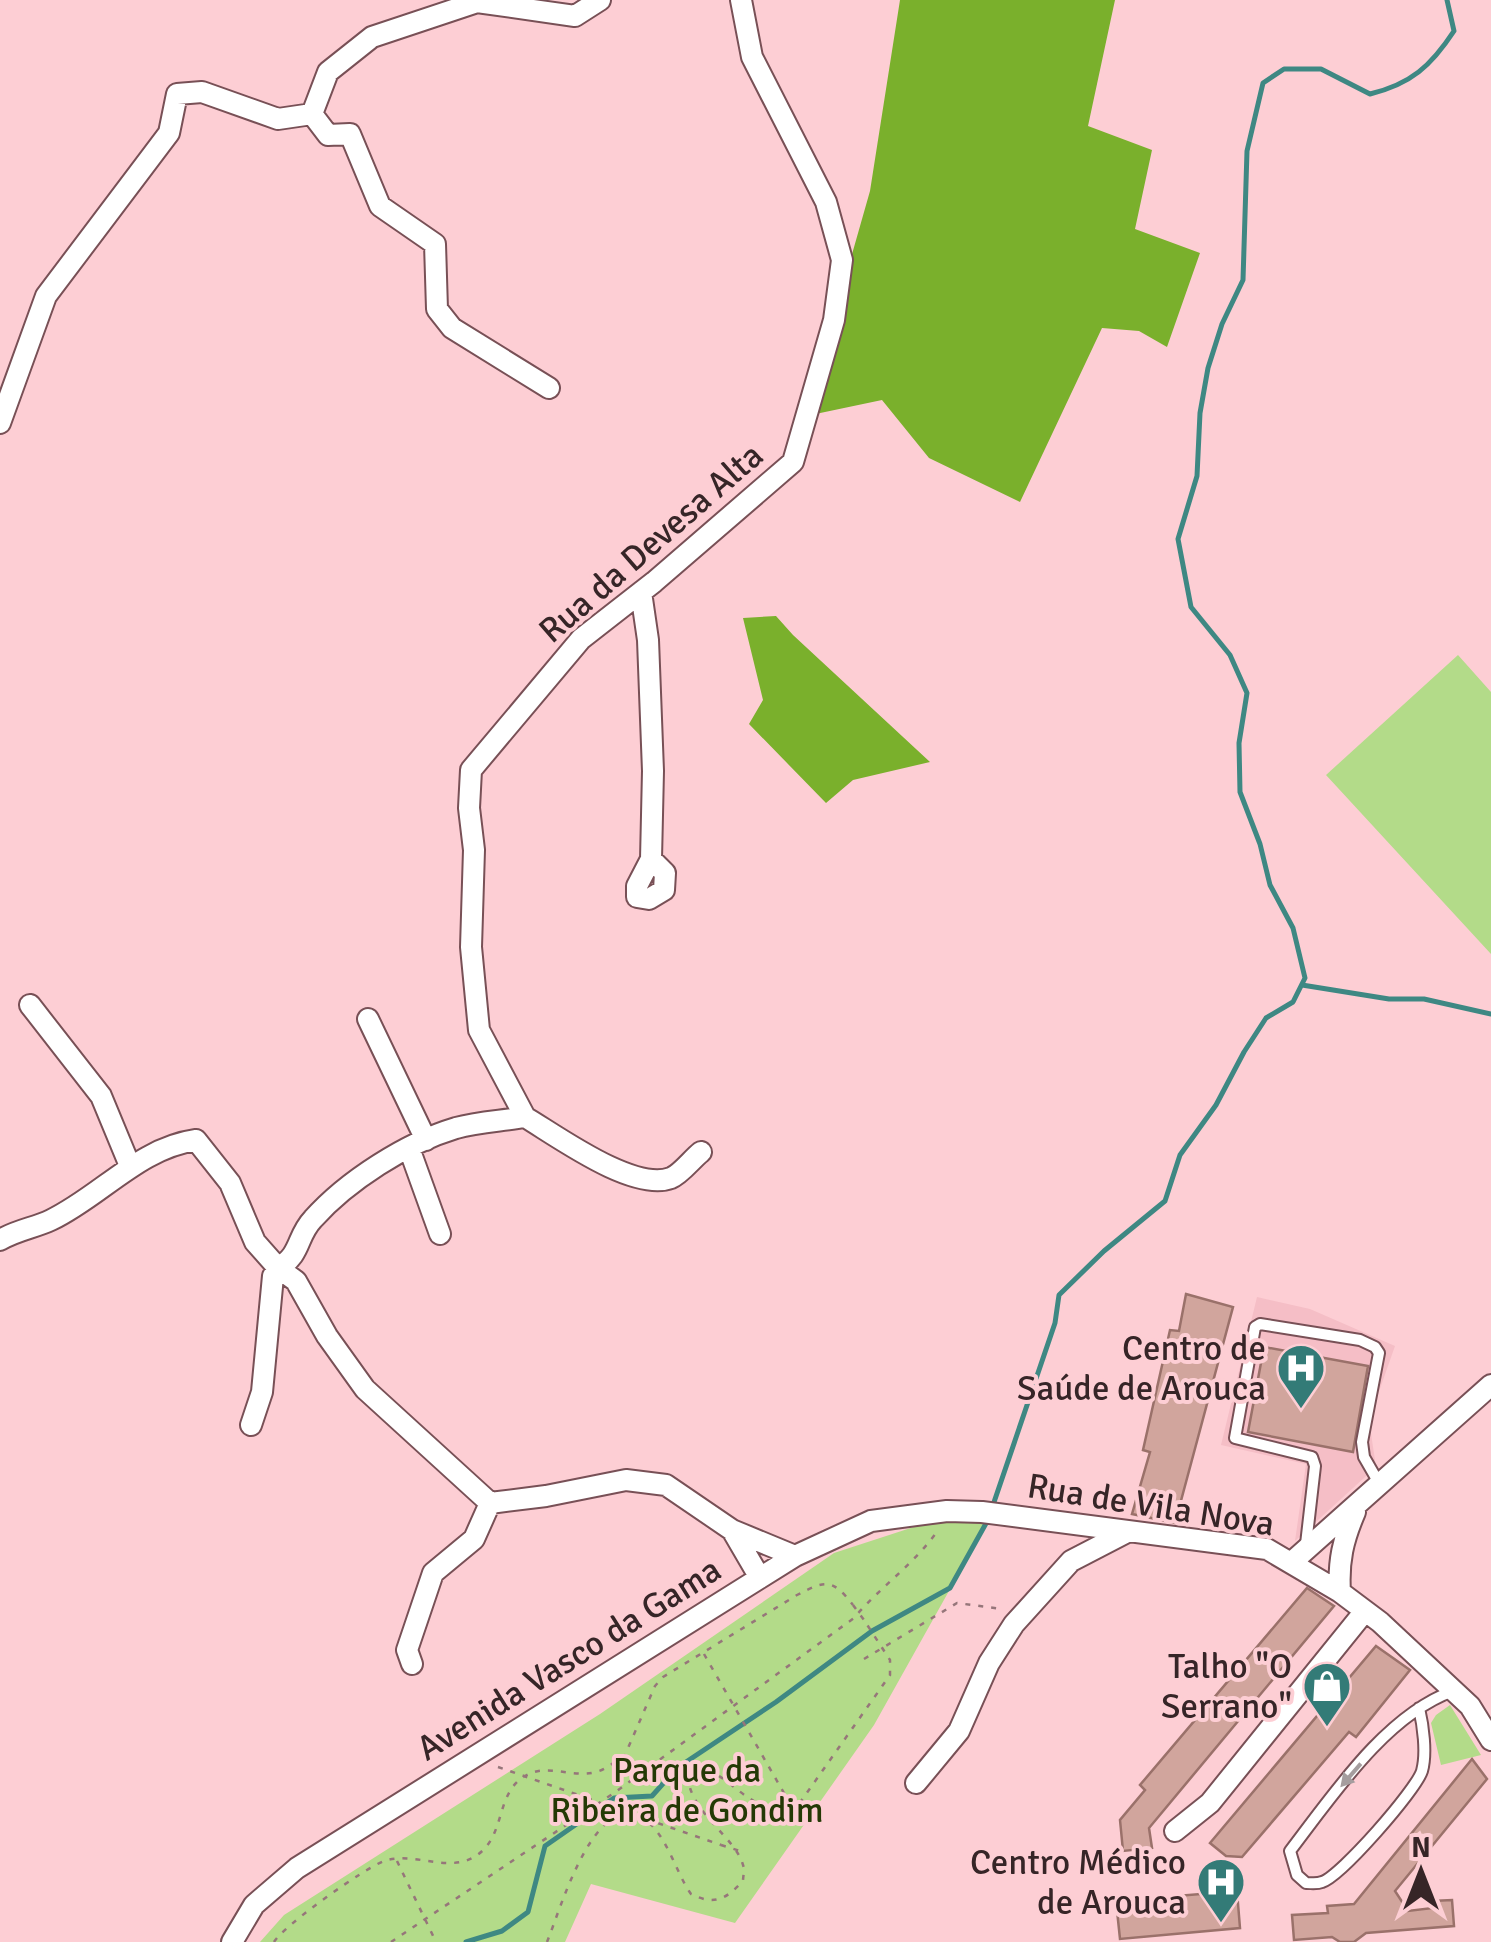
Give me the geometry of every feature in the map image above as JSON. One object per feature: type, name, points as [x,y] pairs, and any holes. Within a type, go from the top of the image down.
[{"type":"street","points":[[312,114],[328,72],[372,36],[477,2],[576,16],[600,0]]},
{"type":"street","name":"Rua da Devesa Alta","points":[[525,1117],[478,1030],[471,947],[472,770],[581,639],[793,462],[834,320],[842,260],[826,202],[752,58],[741,0]]},
{"type":"street","points":[[0,423],[46,296],[168,133],[176,94],[202,92],[278,119],[312,114]]},
{"type":"street","points":[[312,114],[328,135],[350,134],[380,206],[435,244],[436,309],[452,328],[548,388]]},
{"type":"street","points":[[641,592],[652,720],[651,859]]},
{"type":"street","points":[[30,1006],[100,1096],[130,1166]]},
{"type":"street","points":[[368,1019],[407,1105],[440,1234]]},
{"type":"street","points":[[252,1426],[262,1392],[273,1276],[294,1258],[310,1222],[373,1168],[458,1128],[525,1117],[593,1158],[627,1174],[656,1180],[674,1177],[701,1152]]},
{"type":"street","points":[[0,1240],[18,1229],[51,1220],[130,1166],[181,1142],[196,1140],[230,1182],[254,1242],[296,1281],[327,1336],[365,1389],[490,1503],[626,1480],[666,1485],[732,1530],[795,1556]]},
{"type":"street","points":[[1299,1556],[1491,1385]]},
{"type":"street","points":[[1340,1592],[1338,1564],[1343,1540],[1359,1502]]},
{"type":"street","points":[[412,1664],[407,1650],[433,1572],[474,1539],[490,1503]]},
{"type":"street","name":"Avenida Vasco da Gama","points":[[232,1942],[254,1905],[297,1868],[795,1556],[871,1521],[947,1511],[990,1513]]},
{"type":"street","name":"Rua de Vila Nova","points":[[990,1513],[1299,1556],[1366,1611],[1442,1688],[1470,1706]]},
{"type":"street","points":[[732,1530],[760,1578]]},
{"type":"street","points":[[916,1783],[959,1731],[988,1663],[1028,1609],[1071,1561],[1124,1533]]},
{"type":"street","points":[[1175,1830],[1210,1802],[1366,1611]]},
{"type":"street","points":[[1470,1706],[1491,1713]]},
{"type":"street","points":[[1470,1706],[1491,1740]]},
{"type":"lane","points":[[1299,1556],[1315,1466],[1312,1457],[1235,1438],[1255,1327],[1260,1324],[1360,1340],[1379,1352],[1362,1442],[1364,1458],[1380,1484]]},
{"type":"lane","points":[[1420,1708],[1422,1771],[1412,1787],[1342,1868],[1324,1882],[1306,1884],[1296,1876],[1290,1851],[1394,1724],[1442,1688]]},
{"type":"path","points":[[391,1942],[614,1793],[854,1618],[934,1536],[947,1511]]},
{"type":"path","points":[[274,1942],[289,1924],[384,1861],[470,1860],[494,1839],[513,1785],[524,1776],[543,1770],[572,1775],[600,1771],[625,1755],[663,1676],[819,1584],[840,1589],[879,1640],[890,1660],[890,1675],[799,1804],[786,1810],[757,1803],[707,1768],[696,1768],[688,1778],[689,1790],[744,1864],[743,1881],[718,1902],[691,1894],[649,1822],[634,1815],[617,1816],[600,1826],[589,1842],[546,1942]]},
{"type":"path","points":[[864,1659],[957,1604],[1028,1609]]},
{"type":"path","points":[[703,1652],[792,1807]]},
{"type":"path","points":[[472,1758],[740,1851]]},
{"type":"path","points":[[396,1860],[436,1941]]},
{"type":"shaded area","name":"Centro de Saúde de Arouca","points":[[1257,1297],[1310,1309],[1395,1346],[1369,1420],[1376,1467],[1295,1541],[1306,1464],[1221,1445]]},
{"type":"green space","points":[[900,0],[1115,0],[1088,126],[1152,150],[1135,229],[1200,253],[1167,347],[1139,331],[1102,328],[1020,502],[929,458],[882,400],[806,416],[870,191]]},
{"type":"green space","points":[[776,616],[930,762],[853,780],[826,803],[749,724],[763,700],[743,618]]},
{"type":"green space","points":[[1458,655],[1491,692],[1491,954],[1326,775]]},
{"type":"green space","name":"Parque da Ribeira de Gondim","points":[[926,1523],[987,1523],[874,1725],[735,1923],[591,1884],[565,1942],[260,1942],[284,1915],[600,1714],[834,1553]]},
{"type":"green space","points":[[1450,1705],[1481,1755],[1441,1765],[1431,1723]]},
{"type":"building","points":[[1186,1294],[1233,1307],[1175,1523],[1132,1514],[1150,1452],[1143,1450],[1170,1330],[1179,1331]]},
{"type":"building","name":"Centro de Saúde de Arouca","points":[[1264,1347],[1368,1366],[1353,1452],[1248,1432]]},
{"type":"building","points":[[1307,1588],[1334,1606],[1149,1828],[1152,1848],[1123,1851],[1120,1820],[1145,1790],[1140,1785]]},
{"type":"building","points":[[1376,1646],[1410,1670],[1356,1737],[1349,1732],[1242,1857],[1226,1856],[1210,1843]]},
{"type":"building","points":[[1472,1759],[1487,1779],[1395,1891],[1408,1911],[1433,1908],[1432,1901],[1452,1900],[1454,1926],[1366,1933],[1354,1942],[1340,1942],[1332,1937],[1294,1940],[1292,1915],[1328,1913],[1327,1906],[1354,1904]]},
{"type":"building","points":[[1237,1891],[1240,1928],[1120,1939],[1116,1901]]},
{"type":"waterway","points":[[992,1508],[1055,1323],[1059,1295],[1104,1251],[1165,1201],[1180,1155],[1216,1105],[1244,1052],[1266,1018],[1293,1002],[1305,978],[1293,928],[1270,885],[1260,844],[1240,792],[1239,743],[1247,693],[1230,655],[1191,607],[1178,539],[1197,476],[1200,413],[1208,368],[1222,324],[1243,280],[1247,151],[1263,83],[1284,69],[1321,69],[1370,94],[1397,85],[1428,64],[1454,31],[1447,0]]},
{"type":"waterway","points":[[1302,985],[1389,999],[1424,999],[1491,1014]]},
{"type":"waterway","points":[[466,1942],[502,1931],[528,1912],[545,1846],[614,1798],[652,1796],[677,1768],[872,1631],[950,1588],[989,1518]]},
{"type":"place","name":"Centro de Saúde de Arouca","points":[[1301,1410]]},
{"type":"place","name":"Talho \"O Serrano\"","points":[[1327,1728]]},
{"type":"place","name":"Centro Médico de Arouca","points":[[1221,1924]]}]
